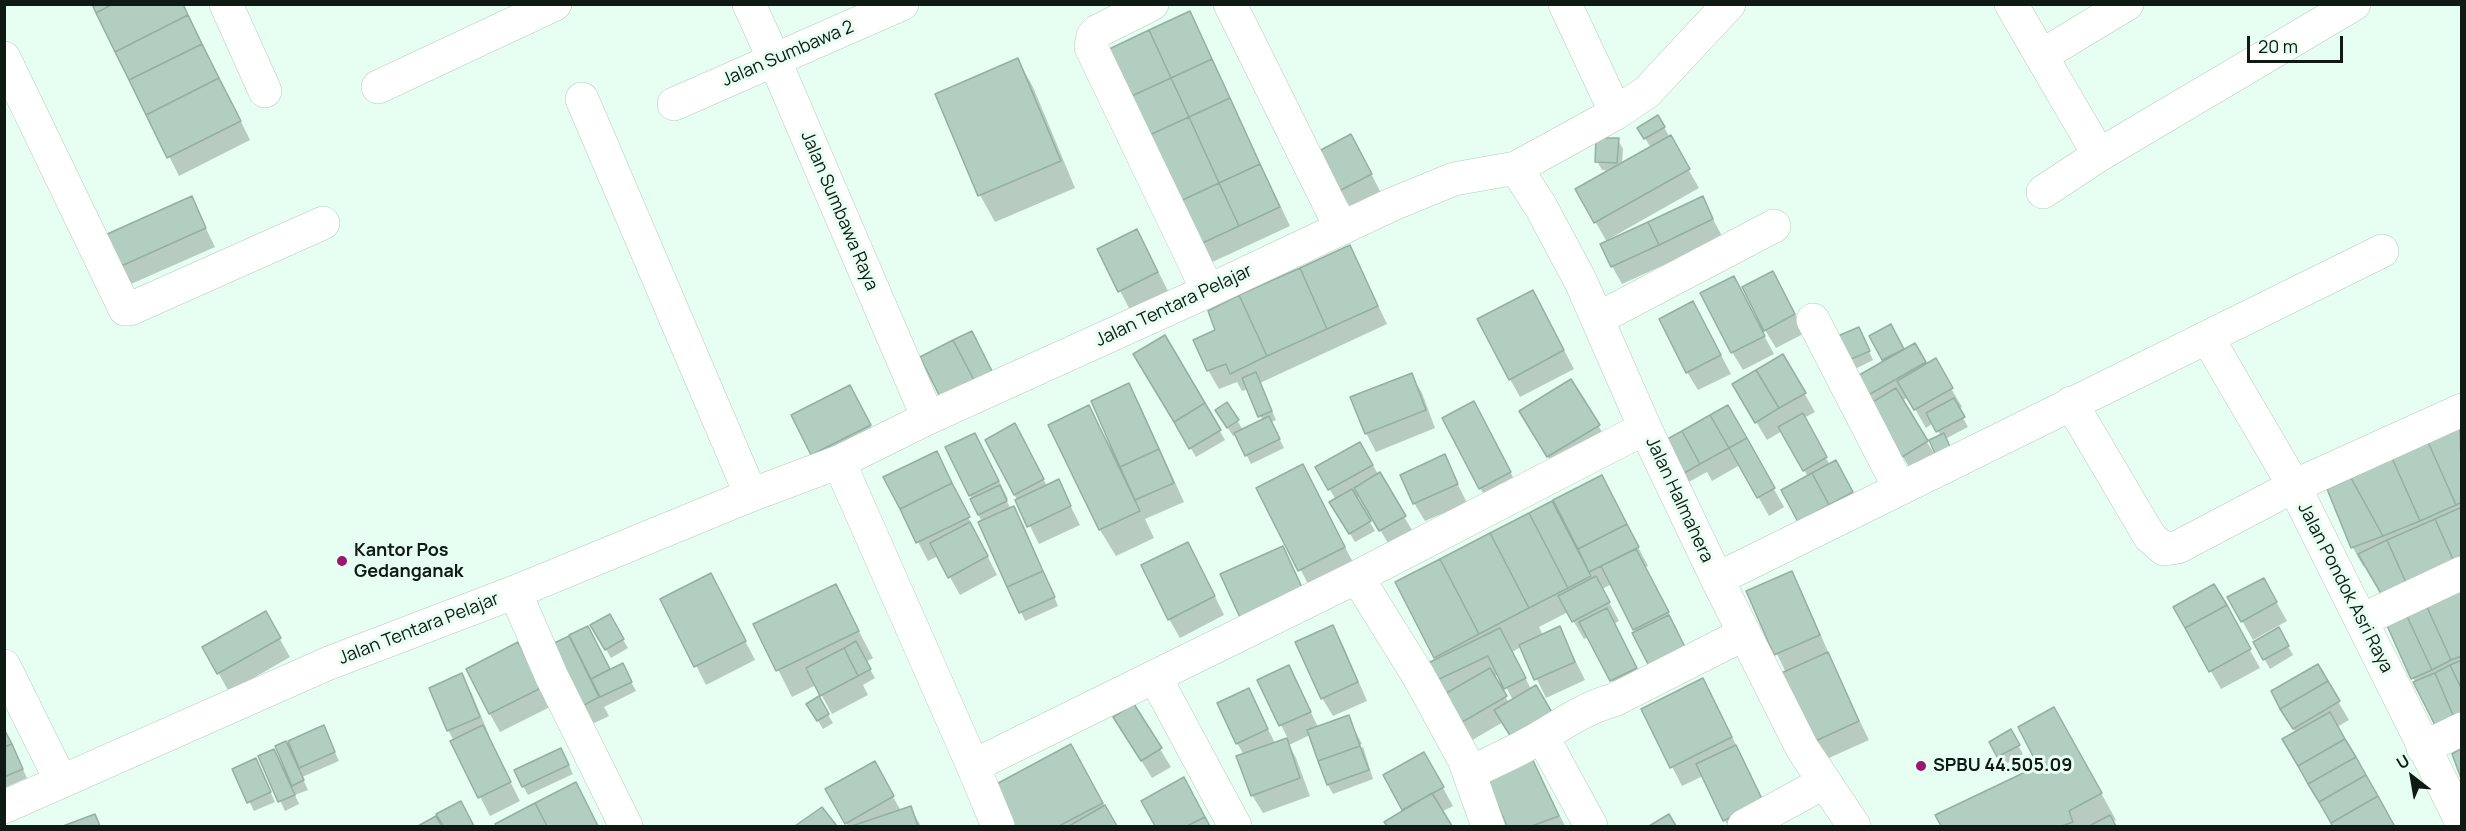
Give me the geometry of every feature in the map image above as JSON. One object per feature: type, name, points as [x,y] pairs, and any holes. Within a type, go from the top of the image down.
[{"type":"street","points":[[226,4],[265,91]]},
{"type":"street","points":[[378,87],[555,4]]},
{"type":"street","name":"Jalan Sumbawa Raya","points":[[749,4],[928,418]]},
{"type":"street","name":"Jalan Sumbawa 2","points":[[674,104],[774,58],[902,4]]},
{"type":"street","points":[[1152,4],[1098,31],[1093,36],[1092,47],[1208,291]]},
{"type":"street","points":[[1230,4],[1341,228]]},
{"type":"street","points":[[1565,4],[1616,113]]},
{"type":"street","name":"Jalan Tentara Pelajar","points":[[4,807],[329,663],[515,592],[751,495],[839,462],[928,418],[1341,228],[1454,179],[1516,168],[1616,113],[1647,92],[1729,4]]},
{"type":"street","points":[[2011,4],[2099,155]]},
{"type":"street","points":[[2041,56],[2127,4]]},
{"type":"street","points":[[2043,192],[2099,155],[2354,4]]},
{"type":"street","points":[[4,58],[125,309],[130,309],[323,223]]},
{"type":"street","points":[[582,99],[751,495]]},
{"type":"street","name":"Jalan Halmahera","points":[[1516,168],[1541,207],[1581,282],[1645,428],[1716,579],[1802,748],[1823,783],[1854,826]]},
{"type":"street","points":[[1597,319],[1774,226]]},
{"type":"street","points":[[1716,579],[2382,251]]},
{"type":"street","points":[[1813,320],[1899,488]]},
{"type":"street","points":[[2072,403],[2150,537],[2164,549],[2178,547],[2294,486],[2207,337]]},
{"type":"street","name":"Jalan Pondok Asri Raya","points":[[2462,410],[2294,486],[2462,823]]},
{"type":"street","points":[[973,766],[1357,577],[1645,428]]},
{"type":"street","points":[[839,462],[998,826]]},
{"type":"street","points":[[2362,620],[2462,573]]},
{"type":"street","points":[[1357,577],[1418,675],[1464,759],[1488,826]]},
{"type":"street","points":[[515,592],[551,675],[626,826]]},
{"type":"street","points":[[1469,773],[1542,736],[1571,717],[1614,700],[1744,634]]},
{"type":"street","points":[[4,666],[61,781]]},
{"type":"street","points":[[1155,676],[1236,826]]},
{"type":"street","points":[[2423,748],[2462,729]]},
{"type":"street","points":[[1542,736],[1580,823]]},
{"type":"street","points":[[1744,826],[1823,783]]},
{"type":"building","points":[[92,4],[113,4],[96,13]]},
{"type":"building","points":[[113,4],[183,4],[188,15],[115,52],[96,13]]},
{"type":"building","points":[[1190,11],[1212,59],[1171,78],[1149,30]]},
{"type":"building","points":[[188,15],[202,44],[129,80],[115,52]]},
{"type":"building","points":[[1149,30],[1171,78],[1125,99],[1103,52]]},
{"type":"building","points":[[202,44],[219,78],[146,115],[129,80]]},
{"type":"building","points":[[1018,58],[1061,161],[978,196],[935,94]]},
{"type":"building","points":[[1212,59],[1230,98],[1189,117],[1171,78]]},
{"type":"building","points":[[219,78],[241,121],[167,158],[146,115]]},
{"type":"building","points":[[1171,78],[1189,117],[1143,138],[1125,99]]},
{"type":"building","points":[[1230,98],[1260,164],[1219,183],[1189,117]]},
{"type":"building","points":[[1658,115],[1665,127],[1644,139],[1637,128]]},
{"type":"building","points":[[1189,117],[1219,183],[1174,204],[1143,138]]},
{"type":"building","points":[[1351,134],[1372,174],[1339,191],[1319,151]]},
{"type":"building","points":[[1671,135],[1690,169],[1594,223],[1575,189]]},
{"type":"building","points":[[1596,138],[1619,138],[1617,163],[1595,162]]},
{"type":"building","points":[[1260,164],[1280,207],[1239,226],[1219,183]]},
{"type":"building","points":[[1219,183],[1239,226],[1194,247],[1174,204]]},
{"type":"building","points":[[192,196],[206,228],[119,267],[105,235]]},
{"type":"building","points":[[1703,196],[1713,219],[1659,245],[1648,222]]},
{"type":"building","points":[[1648,222],[1659,245],[1611,267],[1600,244]]},
{"type":"building","points":[[1137,229],[1158,272],[1118,292],[1097,249]]},
{"type":"building","points":[[1350,245],[1378,306],[1327,329],[1300,268]]},
{"type":"building","points":[[1300,268],[1327,329],[1267,356],[1239,295]]},
{"type":"building","points":[[1773,271],[1795,314],[1764,331],[1742,287]]},
{"type":"building","points":[[1734,276],[1765,336],[1731,353],[1700,293]]},
{"type":"building","points":[[1533,290],[1564,350],[1509,380],[1477,319]]},
{"type":"building","points":[[1239,295],[1267,356],[1230,374],[1226,364],[1207,371],[1193,340],[1215,330],[1208,311]]},
{"type":"building","points":[[1693,301],[1721,355],[1686,373],[1659,319]]},
{"type":"building","points":[[1891,324],[1904,349],[1882,360],[1869,336]]},
{"type":"building","points":[[1859,327],[1870,351],[1844,362],[1833,338]]},
{"type":"building","points":[[972,331],[993,373],[975,382],[953,340]]},
{"type":"building","points":[[1165,335],[1205,403],[1174,422],[1133,354]]},
{"type":"building","points":[[953,340],[975,382],[941,399],[920,357]]},
{"type":"building","points":[[1915,343],[1926,362],[1865,397],[1854,378]]},
{"type":"building","points":[[1783,354],[1806,393],[1779,408],[1756,370]]},
{"type":"building","points":[[1936,358],[1953,388],[1914,410],[1897,381]]},
{"type":"building","points":[[1756,370],[1779,408],[1755,423],[1732,384]]},
{"type":"building","points":[[1256,372],[1272,411],[1258,417],[1242,378]]},
{"type":"building","points":[[1412,373],[1426,410],[1365,434],[1350,397]]},
{"type":"building","points":[[1571,379],[1600,425],[1547,457],[1519,411]]},
{"type":"building","points":[[1129,383],[1159,449],[1120,467],[1091,401]]},
{"type":"building","points":[[850,385],[871,425],[811,455],[791,415]]},
{"type":"building","points":[[1896,388],[1928,441],[1902,457],[1869,404]]},
{"type":"building","points":[[1954,398],[1965,417],[1936,432],[1926,413]]},
{"type":"building","points":[[1474,401],[1511,472],[1479,489],[1442,418]]},
{"type":"building","points":[[1227,402],[1239,420],[1227,428],[1215,410]]},
{"type":"building","points":[[1205,403],[1221,430],[1189,449],[1174,422]]},
{"type":"building","points":[[1089,405],[1140,511],[1099,530],[1048,425]]},
{"type":"building","points":[[1728,405],[1747,438],[1729,448],[1710,415]]},
{"type":"building","points":[[1803,413],[1827,457],[1803,471],[1778,427]]},
{"type":"building","points":[[1710,415],[1729,448],[1700,464],[1682,431]]},
{"type":"building","points":[[1269,416],[1280,439],[1245,456],[1234,433]]},
{"type":"building","points":[[1015,423],[1044,479],[1014,495],[985,440]]},
{"type":"building","points":[[2460,428],[2462,502],[2456,505],[2428,442]]},
{"type":"building","points":[[1682,431],[1700,464],[1679,476],[1660,443]]},
{"type":"building","points":[[975,433],[999,481],[969,496],[945,447]]},
{"type":"building","points":[[1944,433],[1955,458],[1940,465],[1929,440]]},
{"type":"building","points":[[1747,438],[1775,488],[1757,498],[1729,448]]},
{"type":"building","points":[[1360,442],[1373,465],[1328,490],[1315,467]]},
{"type":"building","points":[[2428,442],[2456,505],[2420,521],[2392,458]]},
{"type":"building","points":[[1159,449],[1174,483],[1135,500],[1120,467]]},
{"type":"building","points":[[937,451],[952,483],[900,509],[883,477]]},
{"type":"building","points":[[1445,454],[1458,484],[1413,504],[1400,475]]},
{"type":"building","points":[[2392,458],[2420,521],[2383,536],[2351,478]]},
{"type":"building","points":[[1836,460],[1853,492],[1829,505],[1812,473]]},
{"type":"building","points":[[1303,464],[1345,547],[1298,571],[1256,488]]},
{"type":"building","points":[[1380,472],[1406,516],[1379,531],[1354,488]]},
{"type":"building","points":[[1812,473],[1829,505],[1798,522],[1781,490]]},
{"type":"building","points":[[1602,475],[1627,524],[1578,549],[1553,500]]},
{"type":"building","points":[[2351,478],[2383,536],[2351,548],[2327,489]]},
{"type":"building","points":[[1059,479],[1071,506],[1027,527],[1015,500]]},
{"type":"building","points":[[952,483],[970,517],[916,543],[900,509]]},
{"type":"building","points":[[1000,485],[1007,501],[978,515],[970,499]]},
{"type":"building","points":[[1352,489],[1371,521],[1349,534],[1329,502]]},
{"type":"building","points":[[1552,501],[1591,576],[1568,588],[1529,513]]},
{"type":"building","points":[[1014,506],[1043,571],[1007,587],[978,522]]},
{"type":"building","points":[[2462,507],[2462,563],[2456,566],[2435,519]]},
{"type":"building","points":[[1529,513],[1568,588],[1529,608],[1490,533]]},
{"type":"building","points":[[2435,519],[2456,566],[2408,587],[2387,540]]},
{"type":"building","points":[[970,522],[988,556],[948,578],[930,543]]},
{"type":"building","points":[[1627,524],[1639,547],[1589,572],[1578,549]]},
{"type":"building","points":[[1490,533],[1529,608],[1479,634],[1440,559]]},
{"type":"building","points":[[2387,540],[2408,587],[2383,597],[2358,554]]},
{"type":"building","points":[[1188,542],[1215,596],[1168,620],[1141,565]]},
{"type":"building","points":[[1283,546],[1306,596],[1243,624],[1220,574]]},
{"type":"building","points":[[1636,549],[1669,612],[1633,630],[1601,566]]},
{"type":"building","points":[[1440,559],[1479,634],[1434,658],[1395,582]]},
{"type":"building","points":[[1043,571],[1055,597],[1019,613],[1007,587]]},
{"type":"building","points":[[1792,571],[1820,635],[1774,655],[1746,591]]},
{"type":"building","points":[[711,573],[746,641],[694,667],[660,599]]},
{"type":"building","points":[[1596,576],[1610,602],[1572,622],[1558,596]]},
{"type":"building","points":[[2264,578],[2277,602],[2241,622],[2227,597]]},
{"type":"building","points":[[836,584],[859,631],[776,671],[753,624]]},
{"type":"building","points":[[2214,584],[2227,605],[2185,628],[2173,607]]},
{"type":"building","points":[[2462,589],[2462,656],[2451,660],[2426,605]]},
{"type":"building","points":[[2227,605],[2251,649],[2209,672],[2185,628]]},
{"type":"building","points":[[2426,605],[2451,660],[2432,670],[2405,612]]},
{"type":"building","points":[[1607,608],[1637,668],[1610,681],[1579,622]]},
{"type":"building","points":[[266,611],[281,638],[217,674],[202,647]]},
{"type":"building","points":[[2405,612],[2432,670],[2411,679],[2385,621]]},
{"type":"building","points":[[610,614],[624,639],[605,650],[590,625]]},
{"type":"building","points":[[1669,615],[1687,651],[1651,670],[1632,633]]},
{"type":"building","points":[[1333,625],[1358,682],[1321,699],[1295,642]]},
{"type":"building","points":[[588,626],[610,669],[591,679],[569,635]]},
{"type":"building","points":[[1560,626],[1575,662],[1534,680],[1519,645]]},
{"type":"building","points":[[2279,627],[2289,646],[2263,660],[2253,642]]},
{"type":"building","points":[[1500,628],[1526,678],[1504,689],[1488,656],[1433,682],[1424,665]]},
{"type":"building","points":[[569,636],[599,697],[577,709],[546,647]]},
{"type":"building","points":[[856,641],[871,669],[858,676],[844,648]]},
{"type":"building","points":[[518,642],[541,688],[489,714],[466,669]]},
{"type":"building","points":[[844,648],[858,676],[820,696],[806,668]]},
{"type":"building","points":[[1828,652],[1859,721],[1809,744],[1777,675]]},
{"type":"building","points":[[2462,660],[2462,690],[2450,665]]},
{"type":"building","points":[[623,663],[632,682],[600,697],[591,679]]},
{"type":"building","points":[[2318,664],[2328,681],[2280,709],[2271,691]]},
{"type":"building","points":[[1289,665],[1311,712],[1279,726],[1257,680]]},
{"type":"building","points":[[2450,665],[2462,690],[2462,720],[2456,722],[2435,673]]},
{"type":"building","points":[[1490,668],[1507,696],[1452,728],[1436,699]]},
{"type":"building","points":[[462,673],[480,717],[447,731],[429,688]]},
{"type":"building","points":[[2435,673],[2456,722],[2438,731],[2413,682]]},
{"type":"building","points":[[1703,678],[1732,737],[1670,768],[1641,709]]},
{"type":"building","points":[[2328,681],[2340,701],[2293,729],[2280,709]]},
{"type":"building","points":[[1536,685],[1557,721],[1516,745],[1494,710]]},
{"type":"building","points":[[1249,688],[1268,729],[1236,744],[1217,703]]},
{"type":"building","points":[[819,696],[829,714],[817,721],[806,704]]},
{"type":"building","points":[[1134,704],[1162,748],[1141,761],[1113,717]]},
{"type":"building","points":[[2054,707],[2102,793],[2069,811],[2073,822],[2062,826],[1941,826],[1935,815],[2038,766],[2018,727]]},
{"type":"building","points":[[2330,712],[2345,739],[2298,766],[2282,739]]},
{"type":"building","points":[[1349,715],[1360,746],[1318,761],[1307,730]]},
{"type":"building","points":[[324,725],[335,752],[299,768],[288,741]]},
{"type":"building","points":[[483,725],[511,782],[478,798],[450,741]]},
{"type":"building","points":[[4,729],[12,744],[4,747]]},
{"type":"building","points":[[2011,729],[2020,745],[1997,757],[1989,742]]},
{"type":"building","points":[[1287,738],[1300,778],[1251,796],[1236,756]]},
{"type":"building","points":[[2345,739],[2356,757],[2308,784],[2298,766]]},
{"type":"building","points":[[286,741],[304,780],[292,786],[275,746]]},
{"type":"building","points":[[12,744],[23,769],[4,777],[4,747]]},
{"type":"building","points":[[1071,744],[1103,803],[1059,826],[1010,826],[989,788]]},
{"type":"building","points":[[1736,745],[1763,801],[1723,821],[1696,764]]},
{"type":"building","points":[[1360,746],[1369,770],[1327,785],[1318,761]]},
{"type":"building","points":[[561,748],[569,765],[522,787],[514,770]]},
{"type":"building","points":[[2462,748],[2462,781],[2452,754]]},
{"type":"building","points":[[274,749],[295,795],[278,802],[258,756]]},
{"type":"building","points":[[1424,752],[1444,787],[1402,810],[1383,775]]},
{"type":"building","points":[[1530,754],[1559,816],[1532,826],[1507,826],[1485,776]]},
{"type":"building","points":[[2356,757],[2366,775],[2319,802],[2308,784]]},
{"type":"building","points":[[256,758],[271,792],[247,803],[232,769]]},
{"type":"building","points":[[875,761],[894,796],[845,824],[825,789]]},
{"type":"building","points":[[2366,775],[2378,796],[2331,823],[2319,802]]},
{"type":"building","points":[[1184,777],[1205,817],[1187,826],[1155,826],[1141,801]]},
{"type":"building","points":[[576,782],[598,826],[547,826],[535,803]]},
{"type":"building","points":[[1432,793],[1452,826],[1387,826],[1384,822]]},
{"type":"building","points":[[2378,796],[2394,825],[2332,826],[2331,823]]},
{"type":"building","points":[[461,801],[474,826],[443,826],[436,814]]},
{"type":"building","points":[[535,803],[547,826],[496,826],[495,824]]},
{"type":"building","points":[[1105,805],[1117,826],[1069,826]]},
{"type":"building","points":[[911,806],[918,826],[852,826]]},
{"type":"building","points":[[822,807],[837,826],[795,826]]},
{"type":"building","points":[[95,814],[100,826],[63,826]]},
{"type":"building","points":[[1669,814],[1676,826],[1649,826]]},
{"type":"building","points":[[2110,815],[2116,826],[2089,826]]},
{"type":"building","points":[[436,816],[442,826],[418,826]]},
{"type":"building","points":[[1205,817],[1210,826],[1187,826]]},
{"type":"place","name":"Kantor Pos Gedanganak","points":[[342,561]]},
{"type":"place","name":"SPBU 44.505.09","points":[[1921,766]]}]
